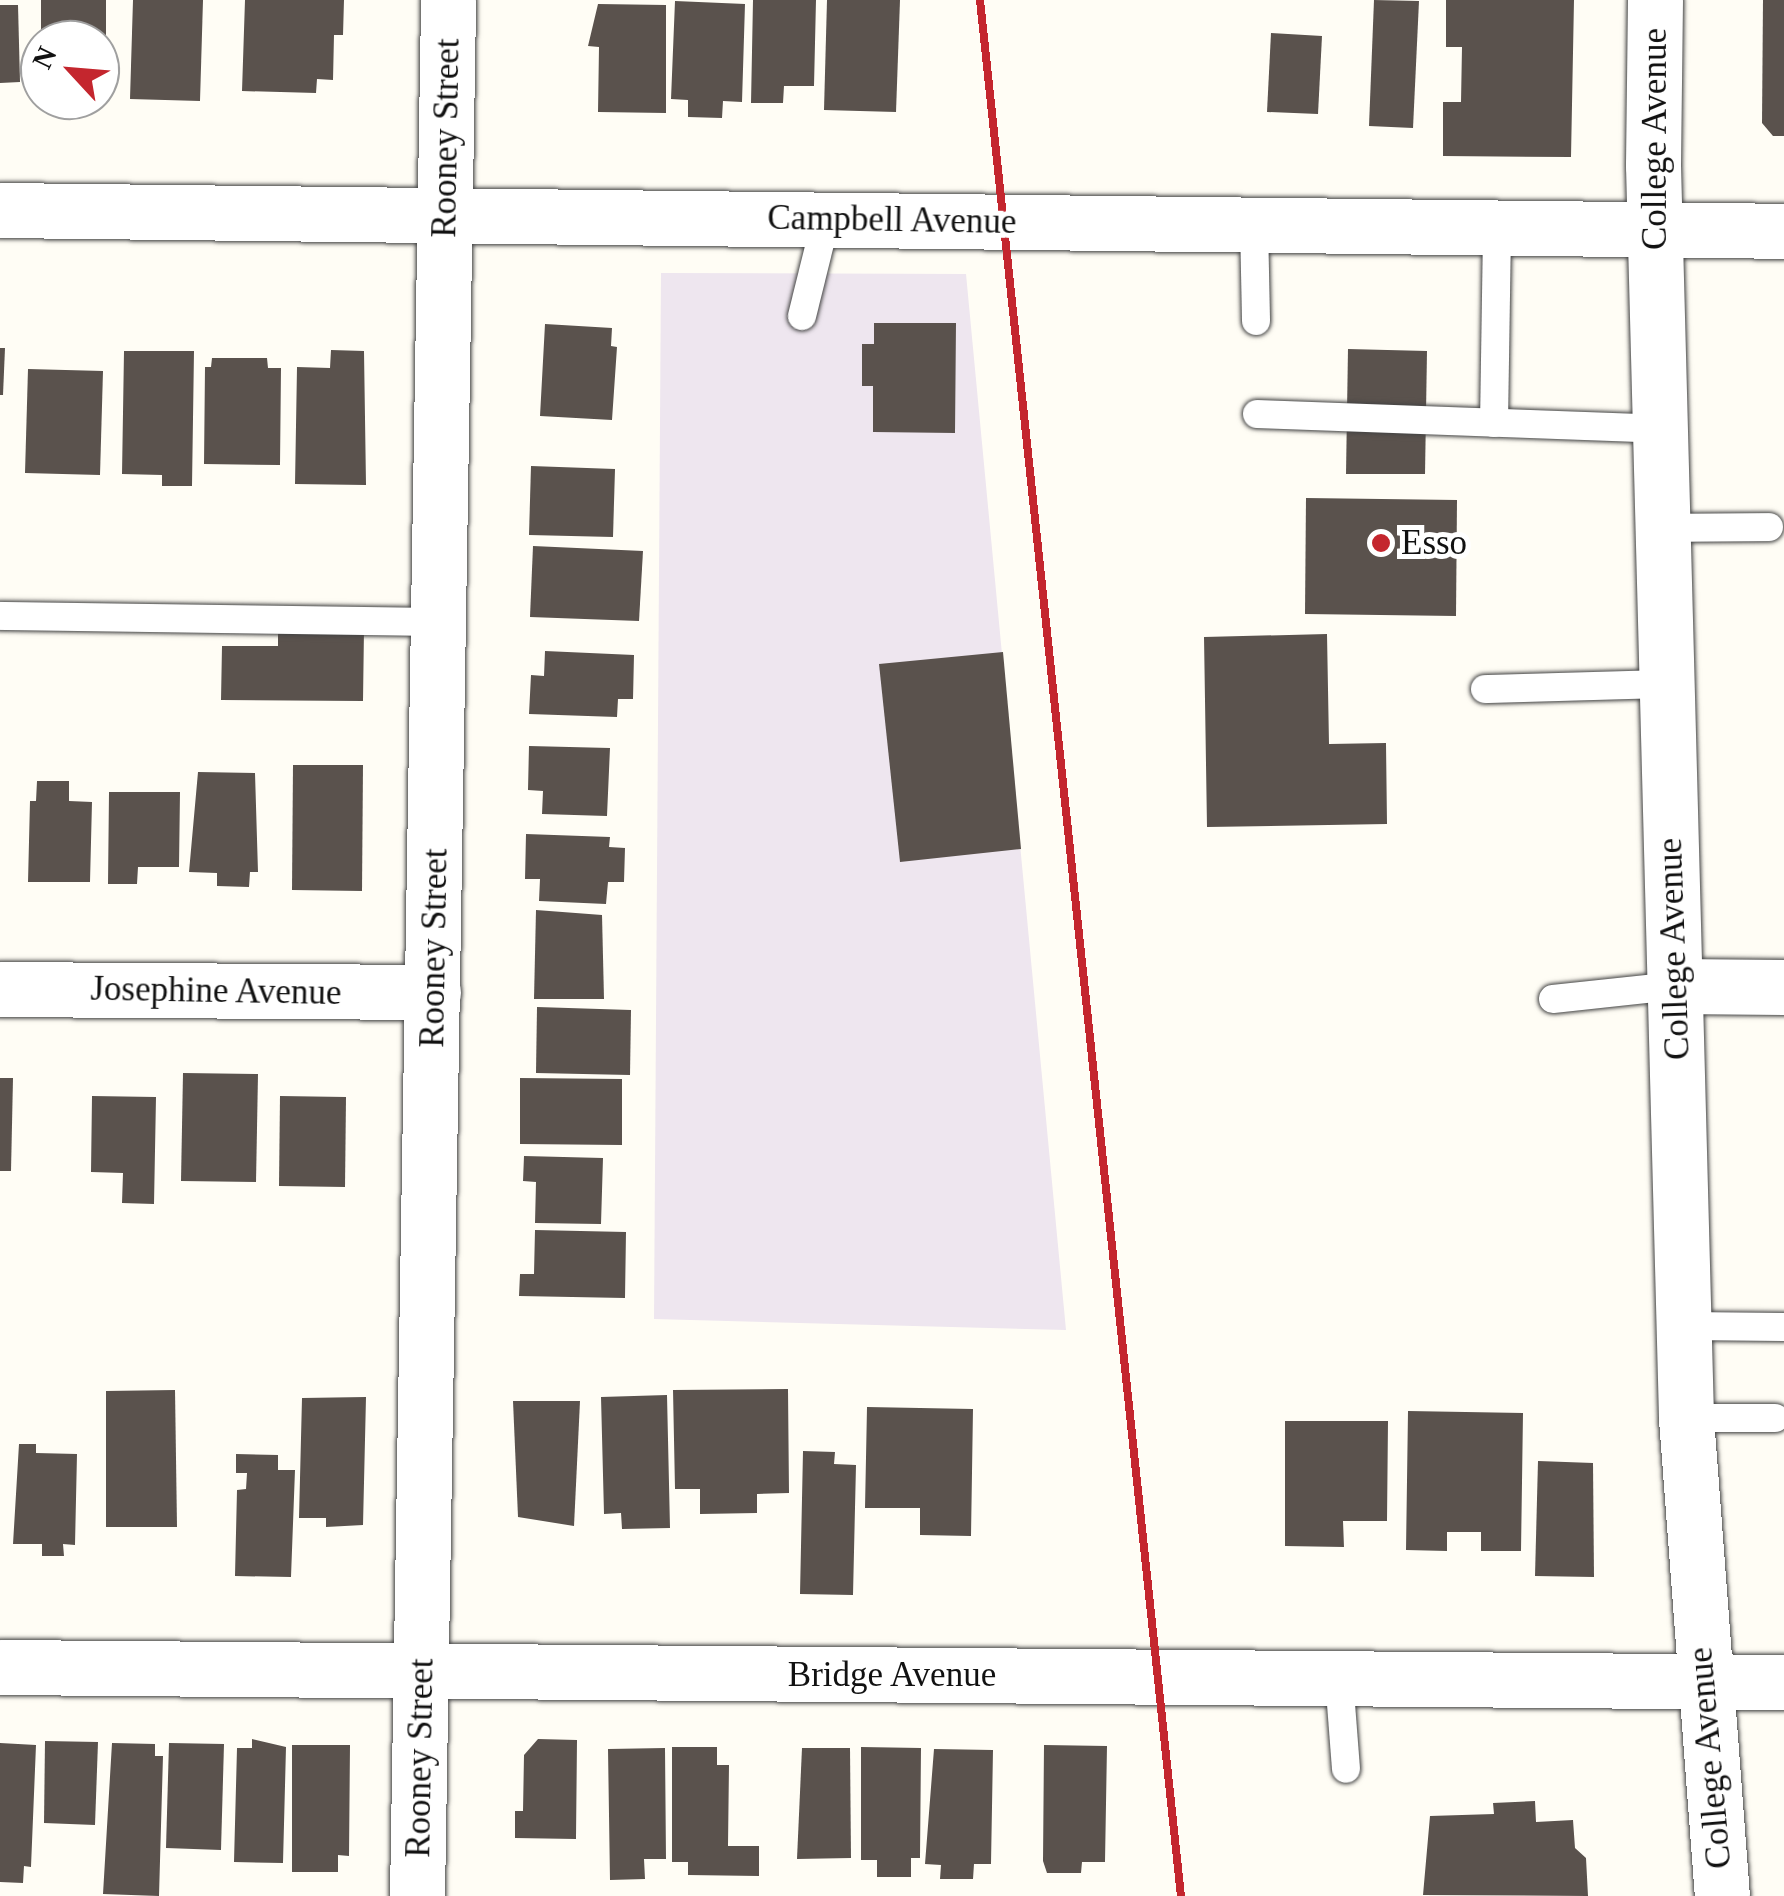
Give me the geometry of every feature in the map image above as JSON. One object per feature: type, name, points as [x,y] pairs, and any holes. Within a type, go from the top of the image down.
[{"type":"street","name":"Rooney Street","points":[[418,1896],[448,0]]},
{"type":"street","name":"College Avenue","points":[[1655,0],[1655,231],[1686,1418],[1702,1681],[1722,1896]]},
{"type":"street","name":"Campbell Avenue","points":[[0,210],[1784,231]]},
{"type":"street","points":[[1674,986],[1784,987]]},
{"type":"street","name":"Josephine Avenue","points":[[0,988],[433,992]]},
{"type":"street","name":"Bridge Avenue","points":[[0,1667],[1784,1682]]},
{"type":"lane","points":[[802,316],[826,220]]},
{"type":"lane","points":[[1254,224],[1256,322]]},
{"type":"lane","points":[[1494,422],[1497,228]]},
{"type":"lane","points":[[1256,414],[1660,430]]},
{"type":"lane","points":[[1663,528],[1770,528]]},
{"type":"lane","points":[[0,616],[440,622]]},
{"type":"lane","points":[[1485,688],[1668,684]]},
{"type":"lane","points":[[1553,999],[1674,986]]},
{"type":"lane","points":[[1686,1326],[1784,1327]]},
{"type":"lane","points":[[1686,1418],[1775,1418]]},
{"type":"lane","points":[[1339,1678],[1346,1769]]},
{"type":"shaded area","points":[[661,273],[966,274],[1066,1330],[654,1319]]},
{"type":"building","points":[[41,0],[106,0],[106,20],[41,20]]},
{"type":"building","points":[[133,0],[203,0],[200,101],[130,99]]},
{"type":"building","points":[[245,0],[344,0],[343,35],[334,35],[333,80],[317,79],[316,93],[242,91]]},
{"type":"building","points":[[753,0],[816,0],[814,86],[784,86],[783,103],[751,103]]},
{"type":"building","points":[[827,0],[900,0],[896,112],[824,110]]},
{"type":"building","points":[[1374,0],[1419,1],[1413,128],[1369,126]]},
{"type":"building","points":[[1446,0],[1574,0],[1571,157],[1443,156],[1443,102],[1461,102],[1462,47],[1446,47]]},
{"type":"building","points":[[1763,0],[1784,0],[1784,136],[1773,136],[1762,123]]},
{"type":"building","points":[[675,1],[745,4],[742,102],[723,101],[722,118],[688,117],[688,100],[671,99]]},
{"type":"building","points":[[598,4],[666,5],[666,113],[598,112],[599,47],[588,46]]},
{"type":"building","points":[[0,5],[18,5],[20,82],[0,83]]},
{"type":"building","points":[[1271,33],[1322,36],[1318,114],[1267,112]]},
{"type":"building","points":[[874,323],[956,323],[955,433],[873,432],[873,386],[862,386],[862,344],[874,344]]},
{"type":"building","points":[[545,324],[612,328],[611,346],[617,347],[612,420],[540,416]]},
{"type":"building","points":[[0,348],[5,348],[3,395],[0,395]]},
{"type":"building","points":[[1348,349],[1427,351],[1425,474],[1346,474]]},
{"type":"building","points":[[331,350],[364,351],[366,485],[295,484],[297,367],[330,368]]},
{"type":"building","points":[[124,351],[194,351],[192,486],[162,486],[162,475],[122,474]]},
{"type":"building","points":[[212,358],[267,358],[268,368],[281,368],[280,465],[204,464],[205,367],[211,367]]},
{"type":"building","points":[[28,369],[103,371],[100,475],[25,473]]},
{"type":"building","points":[[531,466],[615,469],[613,537],[529,535]]},
{"type":"building","name":"Esso","points":[[1306,498],[1457,500],[1456,616],[1305,614]]},
{"type":"building","points":[[533,546],[643,551],[639,621],[530,617]]},
{"type":"building","points":[[278,629],[364,629],[363,701],[221,700],[222,646],[278,646]]},
{"type":"building","points":[[1327,634],[1329,744],[1386,743],[1387,824],[1207,827],[1204,637]]},
{"type":"building","points":[[545,651],[634,655],[633,699],[618,699],[617,717],[529,714],[531,675],[544,676]]},
{"type":"building","points":[[1003,652],[1021,849],[900,862],[879,664]]},
{"type":"building","points":[[529,746],[610,748],[607,816],[542,814],[543,791],[528,790]]},
{"type":"building","points":[[293,765],[363,765],[362,891],[292,890]]},
{"type":"building","points":[[198,772],[255,773],[258,872],[250,872],[249,887],[217,886],[217,873],[189,872]]},
{"type":"building","points":[[37,781],[69,781],[69,801],[92,802],[90,882],[28,882],[30,801],[36,801]]},
{"type":"building","points":[[109,792],[180,792],[179,867],[138,867],[137,884],[108,884]]},
{"type":"building","points":[[526,834],[610,837],[609,847],[625,848],[624,882],[608,882],[606,904],[539,901],[540,879],[525,879]]},
{"type":"building","points":[[536,910],[602,915],[604,999],[534,999]]},
{"type":"building","points":[[537,1007],[631,1010],[630,1075],[536,1073]]},
{"type":"building","points":[[183,1073],[258,1074],[256,1182],[181,1181]]},
{"type":"building","points":[[0,1078],[13,1078],[11,1171],[0,1171]]},
{"type":"building","points":[[520,1078],[622,1079],[622,1145],[520,1144]]},
{"type":"building","points":[[92,1096],[156,1097],[154,1204],[122,1203],[123,1173],[91,1172]]},
{"type":"building","points":[[280,1096],[346,1097],[345,1187],[279,1186]]},
{"type":"building","points":[[524,1156],[603,1158],[601,1224],[535,1223],[536,1182],[523,1181]]},
{"type":"building","points":[[535,1230],[626,1232],[625,1298],[519,1296],[520,1274],[534,1274]]},
{"type":"building","points":[[788,1389],[789,1493],[757,1494],[757,1513],[700,1514],[700,1489],[675,1489],[673,1390]]},
{"type":"building","points":[[175,1390],[177,1527],[106,1527],[106,1391]]},
{"type":"building","points":[[667,1395],[670,1528],[622,1529],[621,1513],[604,1514],[601,1397]]},
{"type":"building","points":[[366,1397],[363,1525],[326,1527],[326,1518],[299,1518],[302,1398]]},
{"type":"building","points":[[513,1401],[580,1401],[574,1526],[518,1517]]},
{"type":"building","points":[[867,1407],[973,1409],[971,1536],[920,1535],[920,1508],[865,1508]]},
{"type":"building","points":[[1408,1411],[1523,1413],[1521,1551],[1481,1551],[1481,1532],[1447,1532],[1447,1551],[1406,1550]]},
{"type":"building","points":[[1285,1421],[1388,1421],[1387,1521],[1343,1521],[1344,1547],[1285,1546]]},
{"type":"building","points":[[19,1444],[36,1444],[36,1453],[77,1454],[75,1545],[63,1544],[64,1556],[42,1556],[42,1544],[13,1544]]},
{"type":"building","points":[[803,1451],[835,1452],[834,1464],[856,1465],[853,1595],[800,1594]]},
{"type":"building","points":[[236,1454],[278,1455],[278,1470],[295,1470],[291,1577],[235,1576],[237,1490],[246,1489],[247,1473],[236,1473]]},
{"type":"building","points":[[1538,1461],[1593,1463],[1594,1577],[1535,1576]]},
{"type":"building","points":[[252,1739],[286,1747],[283,1863],[234,1862],[237,1748],[252,1748]]},
{"type":"building","points":[[538,1739],[577,1740],[576,1839],[515,1838],[515,1811],[523,1811],[524,1755]]},
{"type":"building","points":[[45,1741],[98,1742],[95,1825],[44,1823]]},
{"type":"building","points":[[0,1743],[36,1745],[31,1867],[24,1866],[23,1883],[0,1882]]},
{"type":"building","points":[[112,1743],[155,1744],[155,1756],[163,1756],[159,1896],[103,1894]]},
{"type":"building","points":[[169,1743],[224,1744],[221,1850],[166,1848]]},
{"type":"building","points":[[292,1745],[350,1745],[349,1856],[338,1855],[338,1872],[292,1872]]},
{"type":"building","points":[[1044,1745],[1107,1746],[1105,1862],[1082,1862],[1081,1873],[1047,1873],[1043,1861]]},
{"type":"building","points":[[672,1747],[717,1747],[717,1765],[729,1765],[728,1846],[759,1846],[759,1876],[688,1875],[688,1862],[672,1862]]},
{"type":"building","points":[[861,1747],[921,1748],[920,1858],[911,1858],[911,1877],[877,1877],[877,1860],[861,1860]]},
{"type":"building","points":[[665,1748],[666,1859],[644,1859],[645,1879],[610,1880],[608,1749]]},
{"type":"building","points":[[802,1748],[850,1748],[851,1858],[797,1859]]},
{"type":"building","points":[[934,1749],[993,1750],[991,1864],[974,1864],[973,1879],[940,1879],[941,1865],[925,1864]]},
{"type":"building","points":[[1535,1801],[1536,1822],[1573,1820],[1575,1848],[1586,1858],[1588,1896],[1423,1895],[1430,1816],[1494,1814],[1493,1803]]},
{"type":"railway","points":[[980,0],[1181,1896]]},
{"type":"place","name":"Esso","points":[[1381,543]]}]
